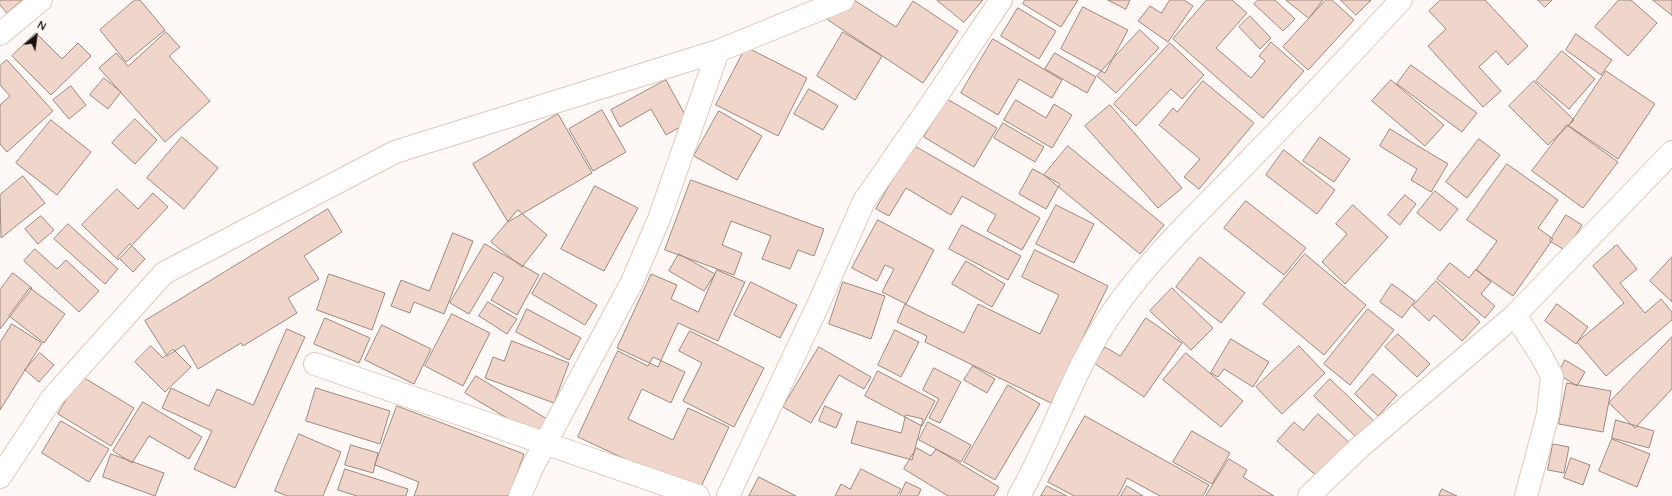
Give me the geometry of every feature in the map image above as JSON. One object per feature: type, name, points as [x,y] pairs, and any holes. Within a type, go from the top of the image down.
[{"type":"street","points":[[0,34],[41,0]]},
{"type":"street","points":[[0,477],[52,398],[164,273],[395,152],[718,51],[843,0]]},
{"type":"street","points":[[728,496],[819,302],[864,200],[934,100],[1001,0]]},
{"type":"street","points":[[1019,496],[1035,468],[1079,369],[1108,318],[1134,282],[1168,244],[1327,80],[1401,0]]},
{"type":"street","points":[[520,496],[532,468],[635,275],[659,219],[718,51]]},
{"type":"street","points":[[1309,496],[1359,448],[1514,315],[1668,165]]},
{"type":"street","points":[[1514,315],[1542,357],[1552,376],[1548,414],[1526,496]]},
{"type":"street","points":[[315,364],[698,496]]},
{"type":"building","points":[[0,0],[22,0],[7,13],[0,5]]},
{"type":"building","points":[[135,0],[140,0],[165,30],[126,62],[100,30]]},
{"type":"building","points":[[842,0],[854,0],[896,27],[913,1],[958,31],[923,83],[828,20]]},
{"type":"building","points":[[937,0],[983,0],[964,22]]},
{"type":"building","points":[[1025,0],[1078,0],[1061,27],[1023,4]]},
{"type":"building","points":[[1108,0],[1130,0],[1126,9]]},
{"type":"building","points":[[1170,0],[1184,0],[1193,6],[1168,42],[1138,21],[1150,6],[1161,13]]},
{"type":"building","points":[[1207,0],[1232,0],[1247,13],[1216,48],[1251,78],[1265,61],[1259,56],[1271,42],[1304,71],[1263,118],[1173,39]]},
{"type":"building","points":[[1258,0],[1275,0],[1295,19],[1283,31],[1254,4]]},
{"type":"building","points":[[1286,0],[1323,0],[1309,18]]},
{"type":"building","points":[[1326,0],[1332,0],[1354,20],[1308,70],[1283,47]]},
{"type":"building","points":[[1341,0],[1371,0],[1356,15]]},
{"type":"building","points":[[1441,0],[1485,0],[1528,46],[1508,65],[1496,51],[1479,67],[1501,91],[1483,107],[1428,46],[1446,29],[1429,11]]},
{"type":"building","points":[[1538,0],[1552,0],[1545,7]]},
{"type":"building","points":[[1619,0],[1631,0],[1657,23],[1628,56],[1595,27]]},
{"type":"building","points":[[1653,0],[1672,0],[1672,15]]},
{"type":"building","points":[[1083,7],[1128,30],[1105,73],[1061,49]]},
{"type":"building","points":[[1018,8],[1056,31],[1039,59],[1001,36]]},
{"type":"building","points":[[1250,16],[1271,38],[1260,49],[1239,27]]},
{"type":"building","points":[[1140,30],[1159,48],[1116,93],[1097,76]]},
{"type":"building","points":[[166,32],[180,47],[169,56],[210,101],[165,142],[99,68],[116,53],[128,66]]},
{"type":"building","points":[[843,32],[882,56],[855,100],[817,76]]},
{"type":"building","points":[[36,33],[62,59],[78,43],[91,56],[51,95],[12,56]]},
{"type":"building","points":[[1576,34],[1612,60],[1601,75],[1566,50]]},
{"type":"building","points":[[993,39],[1062,80],[1052,98],[1019,79],[998,115],[961,93]]},
{"type":"building","points":[[1170,43],[1204,75],[1182,99],[1171,89],[1136,126],[1114,104]]},
{"type":"building","points":[[746,47],[807,78],[778,136],[716,105]]},
{"type":"building","points":[[1562,51],[1595,79],[1569,109],[1536,81]]},
{"type":"building","points":[[1055,53],[1096,77],[1087,93],[1045,69]]},
{"type":"building","points":[[7,60],[53,111],[7,152],[0,144],[0,105],[10,96],[0,85],[0,66]]},
{"type":"building","points":[[1411,65],[1477,113],[1462,132],[1397,84]]},
{"type":"building","points":[[1606,71],[1655,104],[1618,159],[1569,126]]},
{"type":"building","points":[[104,78],[121,92],[108,109],[90,95]]},
{"type":"building","points":[[666,80],[689,122],[666,135],[651,109],[620,127],[611,110]]},
{"type":"building","points":[[1391,80],[1444,125],[1425,146],[1372,101]]},
{"type":"building","points":[[1203,81],[1254,123],[1199,189],[1184,177],[1200,159],[1159,125],[1173,108],[1177,112]]},
{"type":"building","points":[[1534,81],[1574,120],[1548,145],[1509,106]]},
{"type":"building","points":[[71,86],[86,105],[69,119],[53,100]]},
{"type":"building","points":[[809,89],[838,106],[823,130],[794,114]]},
{"type":"building","points":[[947,99],[997,128],[974,167],[924,137]]},
{"type":"building","points":[[1016,100],[1046,118],[1054,104],[1072,115],[1052,148],[1004,120]]},
{"type":"building","points":[[1110,105],[1182,188],[1158,208],[1085,126]]},
{"type":"building","points":[[602,110],[626,152],[593,171],[569,129]]},
{"type":"building","points":[[719,111],[762,136],[737,180],[694,156]]},
{"type":"building","points":[[558,114],[592,173],[508,222],[473,164]]},
{"type":"building","points":[[135,119],[157,140],[135,164],[112,143]]},
{"type":"building","points":[[51,120],[91,152],[57,195],[16,163]]},
{"type":"building","points":[[1003,123],[1044,147],[1035,162],[994,138]]},
{"type":"building","points":[[1567,125],[1618,162],[1583,208],[1532,171]]},
{"type":"building","points":[[1390,129],[1448,164],[1431,192],[1411,180],[1417,169],[1380,146]]},
{"type":"building","points":[[182,137],[218,168],[184,209],[147,178]]},
{"type":"building","points":[[1320,137],[1350,159],[1334,182],[1303,161]]},
{"type":"building","points":[[1479,139],[1500,155],[1467,198],[1446,182]]},
{"type":"building","points":[[913,145],[1040,218],[1022,250],[987,231],[996,215],[962,196],[951,215],[906,188],[889,216],[876,209]]},
{"type":"building","points":[[1068,146],[1164,225],[1140,254],[1044,175]]},
{"type":"building","points":[[1284,150],[1335,190],[1317,214],[1266,175]]},
{"type":"building","points":[[1507,164],[1558,200],[1538,228],[1553,239],[1513,296],[1476,270],[1497,241],[1467,220]]},
{"type":"building","points":[[1033,169],[1060,184],[1046,209],[1019,194]]},
{"type":"building","points":[[23,176],[45,203],[1,238],[0,195]]},
{"type":"building","points":[[691,180],[824,229],[814,256],[798,250],[790,269],[762,259],[771,236],[731,221],[722,245],[742,253],[734,275],[665,250]]},
{"type":"building","points":[[595,186],[638,208],[604,271],[561,249]]},
{"type":"building","points":[[117,189],[138,209],[153,193],[168,207],[118,260],[82,225]]},
{"type":"building","points":[[1435,191],[1458,209],[1440,231],[1417,213]]},
{"type":"building","points":[[1405,195],[1416,204],[1400,225],[1388,215]]},
{"type":"building","points":[[1246,201],[1306,248],[1284,275],[1224,228]]},
{"type":"building","points":[[1056,205],[1094,224],[1074,263],[1036,244]]},
{"type":"building","points":[[1353,205],[1388,237],[1345,284],[1322,262],[1347,234],[1336,224]]},
{"type":"building","points":[[328,209],[342,232],[304,256],[319,279],[288,298],[297,313],[243,346],[241,343],[198,369],[184,345],[167,356],[145,321]]},
{"type":"building","points":[[518,210],[547,235],[522,267],[491,242]]},
{"type":"building","points":[[1566,215],[1582,225],[1566,251],[1550,241]]},
{"type":"building","points":[[41,216],[54,230],[38,244],[25,229]]},
{"type":"building","points":[[878,220],[934,250],[906,304],[882,292],[894,269],[885,265],[877,281],[852,268]]},
{"type":"building","points":[[68,224],[118,269],[105,284],[54,239]]},
{"type":"building","points":[[962,225],[1021,256],[1008,280],[949,249]]},
{"type":"building","points":[[453,233],[473,241],[444,314],[414,302],[410,313],[391,306],[401,280],[429,291]]},
{"type":"building","points":[[130,244],[145,259],[133,272],[118,257]]},
{"type":"building","points":[[485,244],[539,275],[517,315],[491,300],[504,278],[494,272],[469,314],[450,303]]},
{"type":"building","points":[[1617,245],[1637,269],[1620,283],[1645,313],[1661,299],[1672,312],[1672,320],[1606,376],[1577,342],[1624,303],[1593,266]]},
{"type":"building","points":[[35,249],[57,269],[66,260],[99,291],[79,312],[24,261]]},
{"type":"building","points":[[1035,250],[1108,286],[1051,403],[925,342],[927,336],[897,322],[905,304],[964,333],[978,304],[1040,334],[1059,295],[1022,277]]},
{"type":"building","points":[[679,254],[715,274],[704,291],[669,271]]},
{"type":"building","points":[[1305,254],[1366,305],[1324,355],[1263,304]]},
{"type":"building","points":[[1200,257],[1245,293],[1221,323],[1176,287]]},
{"type":"building","points":[[1672,257],[1672,302],[1650,281]]},
{"type":"building","points":[[966,261],[1005,284],[992,307],[952,284]]},
{"type":"building","points":[[1450,263],[1469,278],[1476,269],[1491,282],[1481,294],[1495,306],[1485,318],[1437,279]]},
{"type":"building","points":[[717,270],[745,282],[718,341],[678,323],[658,367],[617,348],[651,274],[677,285],[671,299],[698,312]]},
{"type":"building","points":[[13,273],[32,288],[0,329],[0,290]]},
{"type":"building","points":[[544,273],[597,305],[585,325],[532,294]]},
{"type":"building","points":[[329,274],[385,293],[372,330],[317,310]]},
{"type":"building","points":[[1436,281],[1480,322],[1462,341],[1434,315],[1429,321],[1413,306]]},
{"type":"building","points":[[751,282],[797,305],[780,338],[734,315]]},
{"type":"building","points":[[843,282],[885,296],[871,339],[829,324]]},
{"type":"building","points":[[1392,284],[1415,301],[1402,318],[1380,302]]},
{"type":"building","points":[[30,288],[65,314],[44,343],[9,316]]},
{"type":"building","points":[[1172,288],[1213,328],[1191,350],[1150,311]]},
{"type":"building","points":[[488,302],[517,319],[507,334],[479,316]]},
{"type":"building","points":[[1557,304],[1588,327],[1576,344],[1545,321]]},
{"type":"building","points":[[527,309],[581,338],[569,360],[516,332]]},
{"type":"building","points":[[1368,309],[1394,330],[1350,385],[1324,364]]},
{"type":"building","points":[[452,314],[490,333],[463,386],[425,366]]},
{"type":"building","points":[[325,318],[370,338],[359,363],[314,344]]},
{"type":"building","points":[[1146,318],[1182,343],[1144,397],[1094,363],[1105,347],[1120,356]]},
{"type":"building","points":[[12,324],[42,343],[0,410],[0,343]]},
{"type":"building","points":[[382,325],[431,349],[414,384],[365,360]]},
{"type":"building","points":[[287,329],[305,337],[235,488],[194,469],[212,431],[162,408],[171,388],[209,406],[217,389],[253,405]]},
{"type":"building","points":[[895,330],[919,342],[901,377],[878,365]]},
{"type":"building","points":[[690,331],[764,368],[734,427],[683,401],[702,363],[679,351]]},
{"type":"building","points":[[1398,334],[1430,364],[1417,377],[1385,347]]},
{"type":"building","points":[[1672,337],[1672,389],[1635,428],[1609,403]]},
{"type":"building","points":[[1231,339],[1269,362],[1253,387],[1224,369],[1218,377],[1211,373]]},
{"type":"building","points":[[512,341],[569,363],[554,403],[485,378],[493,357],[504,361]]},
{"type":"building","points":[[151,346],[163,358],[173,349],[191,367],[165,392],[135,362]]},
{"type":"building","points":[[1299,346],[1325,373],[1282,414],[1256,387]]},
{"type":"building","points":[[819,347],[871,377],[864,389],[839,375],[811,423],[783,407]]},
{"type":"building","points":[[618,351],[648,366],[653,357],[685,372],[671,403],[642,389],[628,419],[673,440],[688,408],[729,427],[698,493],[578,437]]},
{"type":"building","points":[[40,353],[54,365],[39,382],[25,370]]},
{"type":"building","points":[[1186,353],[1243,401],[1221,427],[1163,380]]},
{"type":"building","points":[[1565,360],[1585,372],[1577,386],[1558,374]]},
{"type":"building","points":[[973,366],[995,379],[987,393],[964,380]]},
{"type":"building","points":[[934,368],[961,382],[940,423],[929,418],[939,399],[923,390]]},
{"type":"building","points":[[878,371],[935,401],[922,426],[865,396]]},
{"type":"building","points":[[1373,374],[1397,395],[1378,416],[1355,394]]},
{"type":"building","points":[[81,376],[134,408],[111,446],[58,414]]},
{"type":"building","points":[[476,376],[547,419],[537,436],[465,393]]},
{"type":"building","points":[[1330,379],[1376,423],[1359,440],[1314,396]]},
{"type":"building","points":[[1567,383],[1611,391],[1603,432],[1559,424]]},
{"type":"building","points":[[1008,385],[1040,404],[995,480],[964,462]]},
{"type":"building","points":[[316,388],[390,411],[380,444],[306,421]]},
{"type":"building","points":[[143,402],[202,437],[189,459],[149,436],[132,463],[113,451]]},
{"type":"building","points":[[397,406],[524,454],[509,496],[414,496],[419,482],[375,465]]},
{"type":"building","points":[[825,406],[842,414],[836,428],[819,421]]},
{"type":"building","points":[[1318,414],[1351,444],[1320,479],[1277,441],[1294,422],[1303,430]]},
{"type":"building","points":[[906,415],[923,419],[912,460],[851,443],[857,421],[901,433]]},
{"type":"building","points":[[1085,416],[1209,485],[1203,496],[1160,496],[1127,478],[1118,496],[1074,496],[1048,482]]},
{"type":"building","points":[[1616,420],[1654,431],[1649,448],[1612,438]]},
{"type":"building","points":[[61,421],[109,449],[89,482],[42,453]]},
{"type":"building","points":[[928,422],[971,445],[961,462],[919,440]]},
{"type":"building","points":[[1192,431],[1230,453],[1212,484],[1173,462]]},
{"type":"building","points":[[299,434],[341,452],[323,496],[287,496],[275,491]]},
{"type":"building","points":[[1612,439],[1650,454],[1637,487],[1599,471]]},
{"type":"building","points":[[1553,444],[1569,447],[1564,473],[1548,470]]},
{"type":"building","points":[[351,445],[378,453],[373,473],[345,465]]},
{"type":"building","points":[[917,448],[931,456],[936,449],[999,487],[994,496],[948,496],[904,469]]},
{"type":"building","points":[[111,454],[164,473],[155,496],[103,477]]},
{"type":"building","points":[[1571,458],[1590,465],[1583,485],[1564,478]]},
{"type":"building","points":[[1229,459],[1247,470],[1243,477],[1274,496],[1206,496]]},
{"type":"building","points":[[345,469],[408,489],[406,496],[357,496],[338,490]]},
{"type":"building","points":[[861,469],[901,489],[897,496],[835,496],[841,484],[850,489]]},
{"type":"building","points":[[759,477],[796,496],[749,496]]},
{"type":"building","points":[[906,482],[921,489],[918,496],[900,496]]},
{"type":"building","points":[[1047,486],[1067,496],[1041,496]]},
{"type":"building","points":[[1127,486],[1143,496],[1121,496]]},
{"type":"building","points":[[1442,489],[1457,496],[1439,496]]}]
